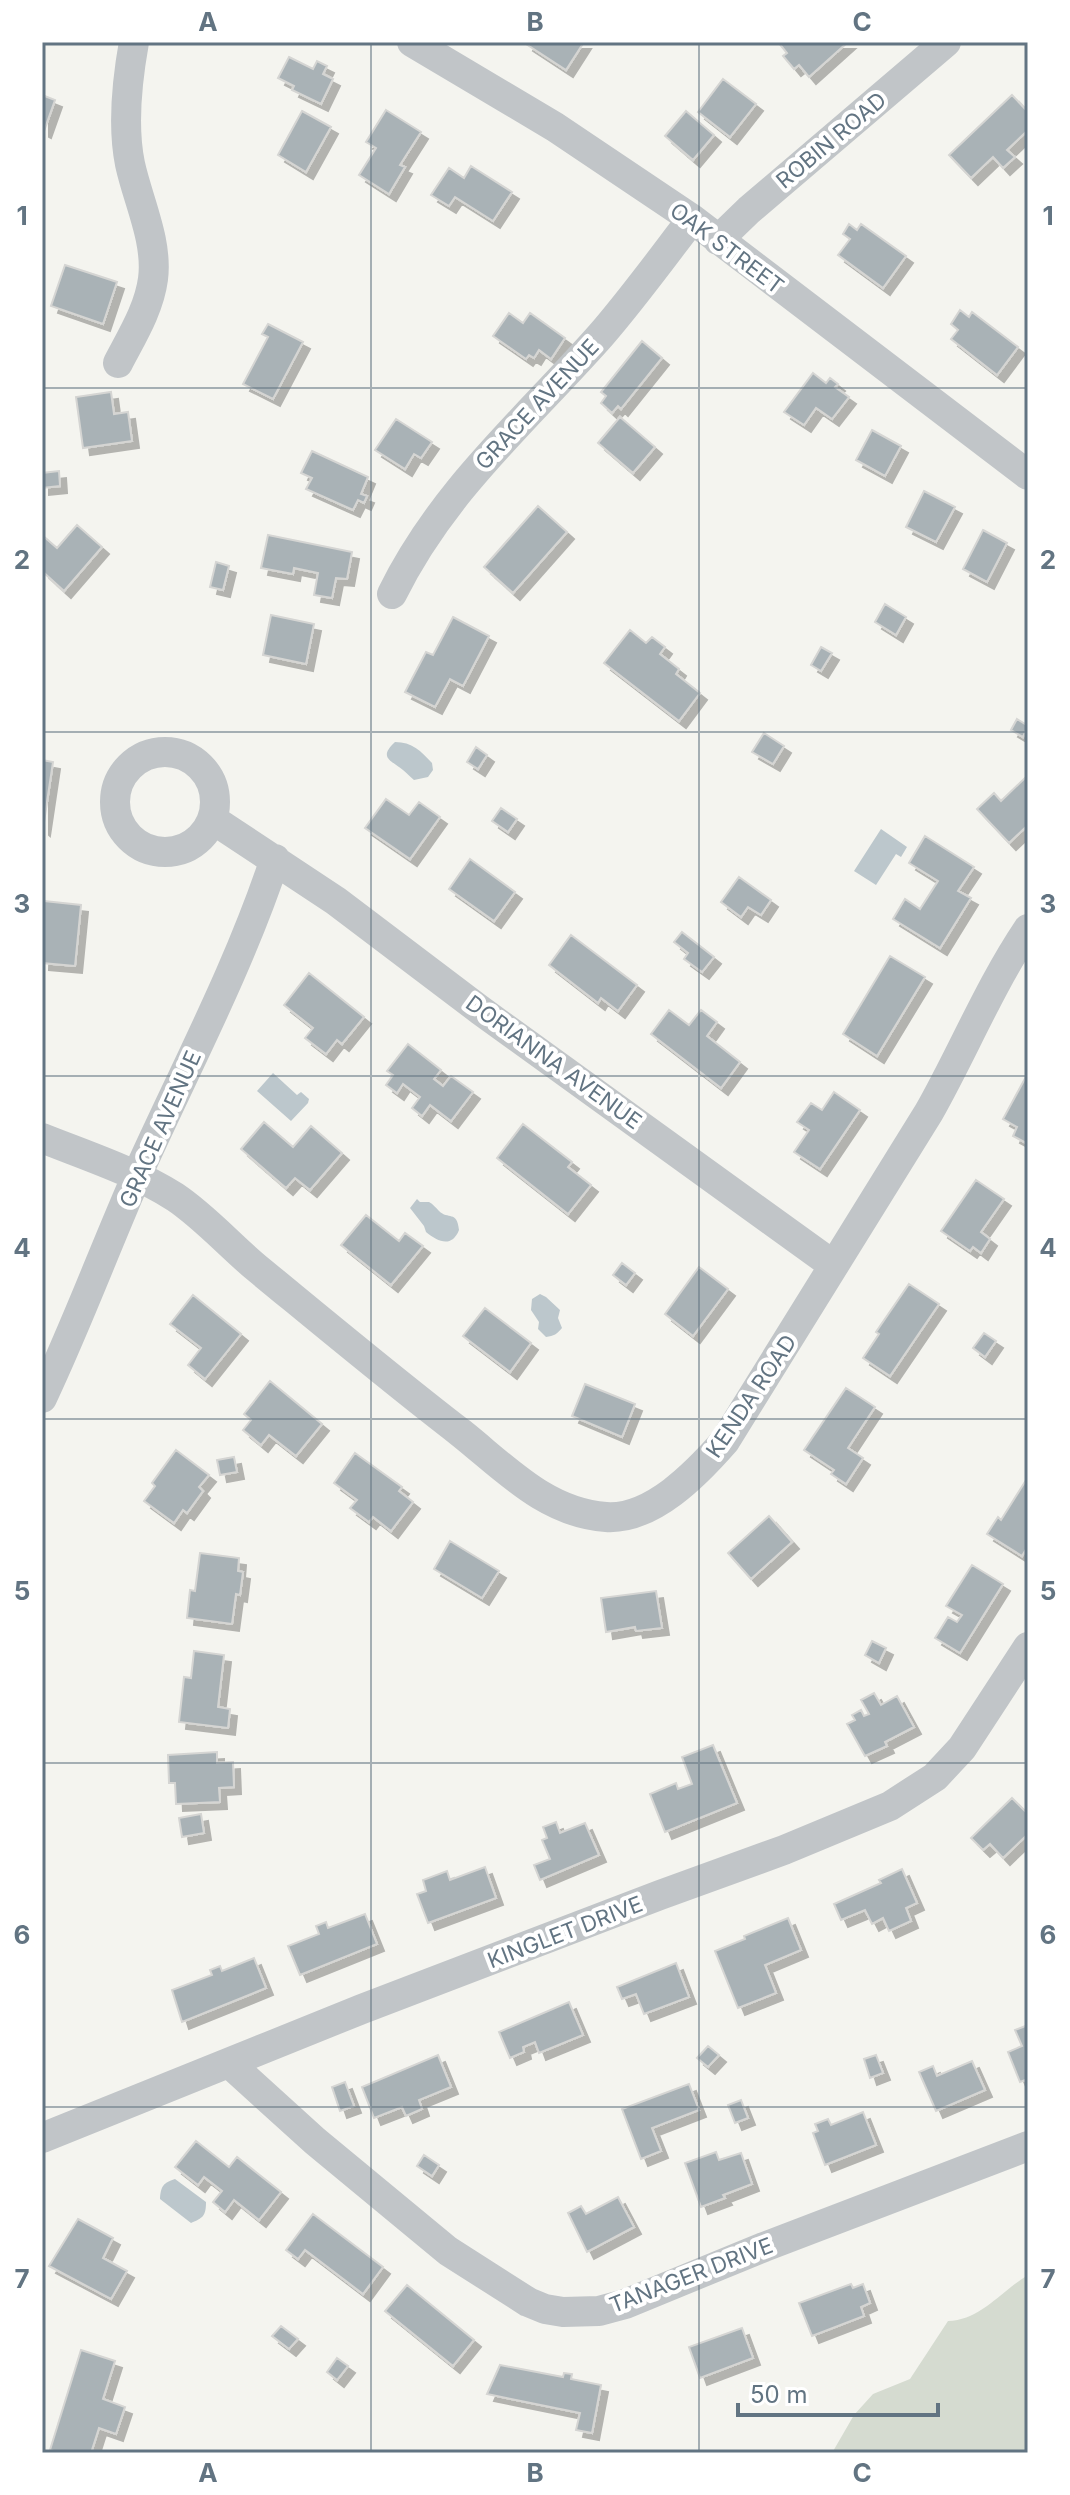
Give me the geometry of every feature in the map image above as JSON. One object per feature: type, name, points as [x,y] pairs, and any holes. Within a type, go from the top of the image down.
[{"type":"street","points":[[118,363],[147,307],[153,277],[152,248],[130,162],[126,121],[134,42]]},
{"type":"street","name":"OAK STREET","points":[[412,42],[555,127],[692,219],[1028,475]]},
{"type":"street","name":"ROBIN ROAD","points":[[718,240],[946,42]]},
{"type":"street","name":"GRACE AVENUE","points":[[392,594],[423,538],[450,500],[603,333],[692,219]]},
{"type":"street","name":"DORIANNA AVENUE","points":[[212,819],[346,908],[480,1010],[833,1265]]},
{"type":"street","name":"GRACE AVENUE","points":[[42,1398],[72,1335],[137,1175],[255,919],[275,859]]},
{"type":"street","name":"KENDA ROAD","points":[[42,1138],[137,1175],[178,1199],[519,1483],[549,1500],[589,1515],[610,1517],[629,1514],[667,1496],[702,1468],[745,1412],[935,1101],[986,999],[1028,929]]},
{"type":"street","name":"KINGLET DRIVE","points":[[42,2138],[362,2009],[784,1850],[890,1806],[912,1794],[945,1768],[962,1748],[1028,1647]]},
{"type":"street","name":"TANAGER DRIVE","points":[[230,2064],[315,2141],[448,2251],[528,2302],[563,2312],[599,2311],[625,2304],[1028,2146]]},
{"type":"shaded area","points":[[395,742],[411,745],[432,763],[433,770],[428,777],[414,780],[388,758],[387,752]]},
{"type":"shaded area","points":[[881,829],[907,847],[901,857],[896,854],[876,885],[854,871]]},
{"type":"shaded area","points":[[273,1073],[297,1095],[301,1092],[309,1099],[291,1121],[257,1091]]},
{"type":"shaded area","points":[[417,1199],[429,1202],[442,1214],[456,1220],[459,1230],[453,1239],[440,1241],[426,1232],[410,1208]]},
{"type":"shaded area","points":[[540,1294],[560,1310],[558,1318],[562,1328],[546,1337],[538,1329],[539,1322],[531,1310],[532,1299]]},
{"type":"shaded area","points":[[175,2179],[206,2202],[203,2216],[198,2220],[191,2223],[160,2199],[163,2186]]},
{"type":"shaded area","points":[[1028,2275],[1028,2453],[832,2453],[854,2415],[873,2394],[910,2379],[948,2321],[971,2316]]},
{"type":"building","points":[[527,42],[584,42],[566,70]]},
{"type":"building","points":[[778,42],[848,42],[809,77],[799,65],[794,69],[783,56],[787,53]]},
{"type":"building","points":[[289,57],[313,69],[317,61],[327,66],[323,74],[333,79],[321,104],[292,90],[294,86],[278,78]]},
{"type":"building","points":[[723,79],[756,104],[730,137],[698,112]]},
{"type":"building","points":[[42,95],[55,100],[44,131],[42,130]]},
{"type":"building","points":[[1012,95],[1028,112],[1028,130],[1007,150],[1015,157],[1003,168],[993,157],[971,178],[949,155]]},
{"type":"building","points":[[386,110],[421,132],[400,165],[405,167],[389,194],[359,175],[376,148],[366,142]]},
{"type":"building","points":[[302,111],[331,127],[306,172],[278,155]]},
{"type":"building","points":[[686,111],[714,135],[693,160],[665,136]]},
{"type":"building","points":[[471,166],[512,192],[493,221],[455,197],[449,206],[431,195],[449,168],[464,178]]},
{"type":"building","points":[[849,224],[857,230],[861,224],[906,256],[883,288],[838,255],[850,239],[843,234]]},
{"type":"building","points":[[65,265],[117,282],[103,324],[51,306]]},
{"type":"building","points":[[960,310],[969,317],[972,312],[1018,347],[997,375],[951,339],[958,330],[951,324]]},
{"type":"building","points":[[509,313],[523,323],[530,313],[565,338],[551,359],[539,350],[534,358],[529,355],[526,359],[493,336]]},
{"type":"building","points":[[268,324],[303,342],[273,399],[243,384],[268,337],[262,334]]},
{"type":"building","points":[[642,341],[662,358],[621,409],[618,406],[612,413],[601,403],[606,396],[601,392]]},
{"type":"building","points":[[813,373],[826,383],[830,378],[838,384],[835,387],[849,397],[832,419],[816,408],[804,425],[784,412]]},
{"type":"building","points":[[111,392],[114,414],[128,412],[132,441],[83,448],[76,397]]},
{"type":"building","points":[[620,417],[655,447],[633,473],[598,443]]},
{"type":"building","points":[[396,419],[432,442],[421,458],[414,454],[405,469],[375,450]]},
{"type":"building","points":[[872,430],[901,446],[885,476],[856,460]]},
{"type":"building","points":[[312,451],[368,477],[361,494],[367,496],[364,503],[358,500],[353,510],[306,489],[312,478],[301,473]]},
{"type":"building","points":[[59,471],[60,486],[42,488],[42,473]]},
{"type":"building","points":[[924,491],[955,507],[936,542],[906,527]]},
{"type":"building","points":[[538,506],[567,532],[513,593],[484,567]]},
{"type":"building","points":[[77,525],[102,547],[64,591],[42,571],[42,535],[57,548]]},
{"type":"building","points":[[983,530],[1007,543],[987,582],[963,569]]},
{"type":"building","points":[[268,535],[352,552],[347,579],[336,578],[332,598],[314,595],[318,573],[294,568],[293,574],[261,568]]},
{"type":"building","points":[[216,562],[229,566],[223,590],[210,587]]},
{"type":"building","points":[[885,604],[906,617],[896,635],[875,622]]},
{"type":"building","points":[[271,615],[314,624],[306,664],[263,655]]},
{"type":"building","points":[[453,617],[489,636],[463,686],[450,679],[435,707],[405,692],[426,652],[433,655]]},
{"type":"building","points":[[630,630],[646,643],[652,637],[665,647],[660,654],[679,669],[676,674],[700,693],[679,721],[604,663]]},
{"type":"building","points":[[821,647],[832,653],[821,671],[811,665]]},
{"type":"building","points":[[1017,719],[1028,726],[1023,737],[1011,730]]},
{"type":"building","points":[[764,733],[784,746],[773,764],[752,752]]},
{"type":"building","points":[[476,747],[487,755],[478,769],[467,762]]},
{"type":"building","points":[[42,760],[53,762],[43,829],[42,828]]},
{"type":"building","points":[[1027,776],[1028,825],[1009,843],[977,809],[994,793],[1001,801]]},
{"type":"building","points":[[386,799],[409,815],[419,802],[440,817],[410,859],[365,828]]},
{"type":"building","points":[[501,808],[517,819],[508,832],[492,821]]},
{"type":"building","points":[[925,836],[974,867],[958,891],[971,898],[940,948],[893,919],[905,899],[920,909],[938,881],[909,863]]},
{"type":"building","points":[[470,859],[515,892],[494,921],[449,889]]},
{"type":"building","points":[[739,877],[771,900],[761,915],[748,907],[741,917],[721,902]]},
{"type":"building","points":[[44,901],[81,905],[75,966],[42,963]]},
{"type":"building","points":[[682,932],[714,957],[702,972],[684,959],[688,953],[674,942]]},
{"type":"building","points":[[571,935],[637,985],[618,1011],[601,998],[598,1003],[549,965]]},
{"type":"building","points":[[890,956],[925,977],[877,1056],[843,1034]]},
{"type":"building","points":[[309,973],[364,1017],[342,1044],[337,1040],[326,1054],[305,1038],[313,1028],[284,1005]]},
{"type":"building","points":[[669,1010],[689,1025],[701,1010],[717,1022],[707,1036],[740,1062],[721,1088],[651,1034]]},
{"type":"building","points":[[408,1044],[441,1070],[434,1079],[443,1086],[451,1076],[473,1092],[451,1121],[430,1105],[422,1116],[412,1108],[420,1097],[403,1084],[397,1093],[386,1085],[393,1075],[387,1071]]},
{"type":"building","points":[[1028,1073],[1028,1144],[1013,1136],[1017,1127],[1003,1119]]},
{"type":"building","points":[[834,1092],[860,1110],[820,1169],[794,1152],[809,1130],[797,1122],[811,1103],[822,1110]]},
{"type":"building","points":[[264,1122],[293,1147],[311,1126],[342,1153],[310,1190],[295,1178],[286,1188],[241,1149]]},
{"type":"building","points":[[523,1124],[572,1162],[568,1167],[591,1185],[568,1214],[497,1158]]},
{"type":"building","points":[[976,1180],[1004,1199],[981,1232],[990,1239],[981,1253],[973,1247],[970,1251],[941,1231]]},
{"type":"building","points":[[366,1215],[399,1241],[405,1233],[423,1246],[391,1285],[341,1245]]},
{"type":"building","points":[[622,1263],[635,1273],[626,1285],[613,1275]]},
{"type":"building","points":[[699,1267],[728,1289],[693,1336],[665,1314]]},
{"type":"building","points":[[909,1284],[939,1304],[890,1376],[863,1358],[879,1334],[876,1332]]},
{"type":"building","points":[[193,1295],[241,1334],[205,1379],[188,1365],[201,1348],[170,1324]]},
{"type":"building","points":[[485,1308],[531,1343],[510,1372],[463,1336]]},
{"type":"building","points":[[984,1333],[996,1341],[985,1357],[973,1348]]},
{"type":"building","points":[[270,1381],[322,1424],[296,1456],[269,1435],[261,1445],[243,1430],[251,1420],[244,1414]]},
{"type":"building","points":[[585,1384],[635,1404],[622,1437],[572,1416]]},
{"type":"building","points":[[846,1388],[875,1407],[848,1448],[863,1458],[846,1484],[831,1474],[834,1470],[804,1450]]},
{"type":"building","points":[[176,1450],[209,1475],[199,1487],[203,1491],[187,1513],[183,1510],[174,1523],[144,1501],[155,1486],[152,1483]]},
{"type":"building","points":[[355,1453],[402,1487],[399,1491],[413,1502],[391,1531],[373,1517],[369,1522],[350,1508],[357,1500],[334,1483]]},
{"type":"building","points":[[234,1457],[237,1472],[220,1475],[217,1460]]},
{"type":"building","points":[[1028,1477],[1028,1546],[1022,1556],[987,1534],[998,1517],[1001,1520]]},
{"type":"building","points":[[769,1516],[792,1542],[751,1579],[728,1553]]},
{"type":"building","points":[[450,1541],[499,1571],[482,1598],[434,1569]]},
{"type":"building","points":[[200,1553],[239,1558],[238,1571],[243,1572],[232,1624],[187,1618],[190,1590],[195,1591]]},
{"type":"building","points":[[972,1565],[1003,1584],[960,1653],[935,1638],[948,1617],[957,1622],[962,1615],[946,1606]]},
{"type":"building","points":[[656,1591],[662,1628],[636,1631],[635,1627],[606,1632],[601,1598]]},
{"type":"building","points":[[872,1641],[886,1648],[879,1663],[865,1655]]},
{"type":"building","points":[[194,1651],[224,1655],[218,1707],[230,1709],[228,1728],[179,1722],[184,1677],[191,1678]]},
{"type":"building","points":[[874,1693],[881,1705],[897,1696],[914,1727],[885,1742],[887,1746],[865,1756],[847,1724],[855,1720],[852,1715],[861,1710],[864,1716],[869,1714],[861,1700]]},
{"type":"building","points":[[713,1745],[737,1803],[665,1832],[650,1794],[676,1783],[678,1789],[692,1784],[682,1757]]},
{"type":"building","points":[[217,1752],[217,1763],[233,1762],[234,1787],[219,1788],[220,1802],[176,1804],[175,1783],[169,1783],[168,1755]]},
{"type":"building","points":[[1012,1798],[1028,1814],[1028,1834],[1003,1858],[990,1844],[983,1850],[971,1838]]},
{"type":"building","points":[[201,1814],[204,1833],[182,1837],[179,1818]]},
{"type":"building","points":[[556,1822],[560,1833],[585,1823],[599,1855],[540,1880],[534,1865],[550,1859],[542,1840],[547,1838],[543,1827]]},
{"type":"building","points":[[485,1867],[496,1898],[428,1923],[417,1894],[426,1891],[423,1880],[447,1871],[450,1880]]},
{"type":"building","points":[[902,1869],[917,1903],[906,1908],[911,1921],[889,1931],[883,1918],[872,1924],[865,1910],[841,1920],[834,1904],[881,1883],[879,1880]]},
{"type":"building","points":[[365,1914],[377,1944],[300,1975],[288,1946],[319,1934],[316,1926],[326,1922],[328,1928]]},
{"type":"building","points":[[788,1918],[801,1950],[765,1965],[776,1993],[738,2008],[715,1951]]},
{"type":"building","points":[[254,1958],[266,1988],[182,2022],[172,1990],[212,1975],[210,1970],[220,1966],[222,1971]]},
{"type":"building","points":[[676,1963],[689,1997],[644,2014],[636,1994],[622,1999],[617,1987]]},
{"type":"building","points":[[569,2002],[583,2035],[539,2053],[535,2042],[523,2047],[524,2052],[510,2058],[499,2032]]},
{"type":"building","points":[[1028,2025],[1028,2079],[1020,2082],[1008,2052],[1022,2046],[1015,2030]]},
{"type":"building","points":[[708,2046],[719,2055],[708,2067],[697,2058]]},
{"type":"building","points":[[438,2055],[451,2087],[419,2100],[422,2109],[406,2116],[402,2107],[374,2118],[362,2087]]},
{"type":"building","points":[[876,2055],[883,2073],[870,2078],[864,2059]]},
{"type":"building","points":[[972,2061],[985,2090],[936,2111],[919,2072],[933,2066],[937,2076]]},
{"type":"building","points":[[345,2082],[354,2106],[340,2111],[332,2087]]},
{"type":"building","points":[[689,2084],[699,2110],[652,2128],[661,2151],[641,2159],[622,2109]]},
{"type":"building","points":[[741,2100],[748,2118],[735,2123],[728,2105]]},
{"type":"building","points":[[863,2112],[876,2145],[825,2165],[813,2133],[818,2131],[815,2124],[828,2119],[831,2125]]},
{"type":"building","points":[[196,2141],[229,2167],[237,2157],[281,2192],[259,2220],[234,2200],[225,2212],[213,2202],[222,2191],[204,2177],[198,2185],[175,2167]]},
{"type":"building","points":[[716,2152],[719,2160],[741,2153],[752,2184],[701,2207],[685,2163]]},
{"type":"building","points":[[424,2155],[439,2165],[432,2176],[417,2166]]},
{"type":"building","points":[[618,2197],[634,2227],[587,2252],[568,2213],[581,2206],[586,2214]]},
{"type":"building","points":[[313,2214],[383,2267],[363,2294],[305,2250],[298,2259],[286,2250]]},
{"type":"building","points":[[78,2219],[113,2238],[103,2258],[127,2271],[111,2299],[49,2266]]},
{"type":"building","points":[[851,2284],[853,2288],[863,2284],[870,2303],[861,2307],[864,2316],[812,2336],[799,2303]]},
{"type":"building","points":[[407,2285],[474,2340],[453,2366],[385,2311]]},
{"type":"building","points":[[281,2326],[298,2339],[289,2349],[272,2336]]},
{"type":"building","points":[[742,2328],[753,2358],[700,2378],[689,2347]]},
{"type":"building","points":[[81,2350],[115,2361],[103,2399],[125,2407],[116,2434],[99,2428],[91,2453],[60,2453],[50,2450]]},
{"type":"building","points":[[337,2358],[348,2366],[337,2380],[327,2372]]},
{"type":"building","points":[[500,2365],[563,2377],[564,2373],[572,2374],[571,2379],[601,2385],[592,2433],[576,2430],[580,2413],[487,2394]]}]
